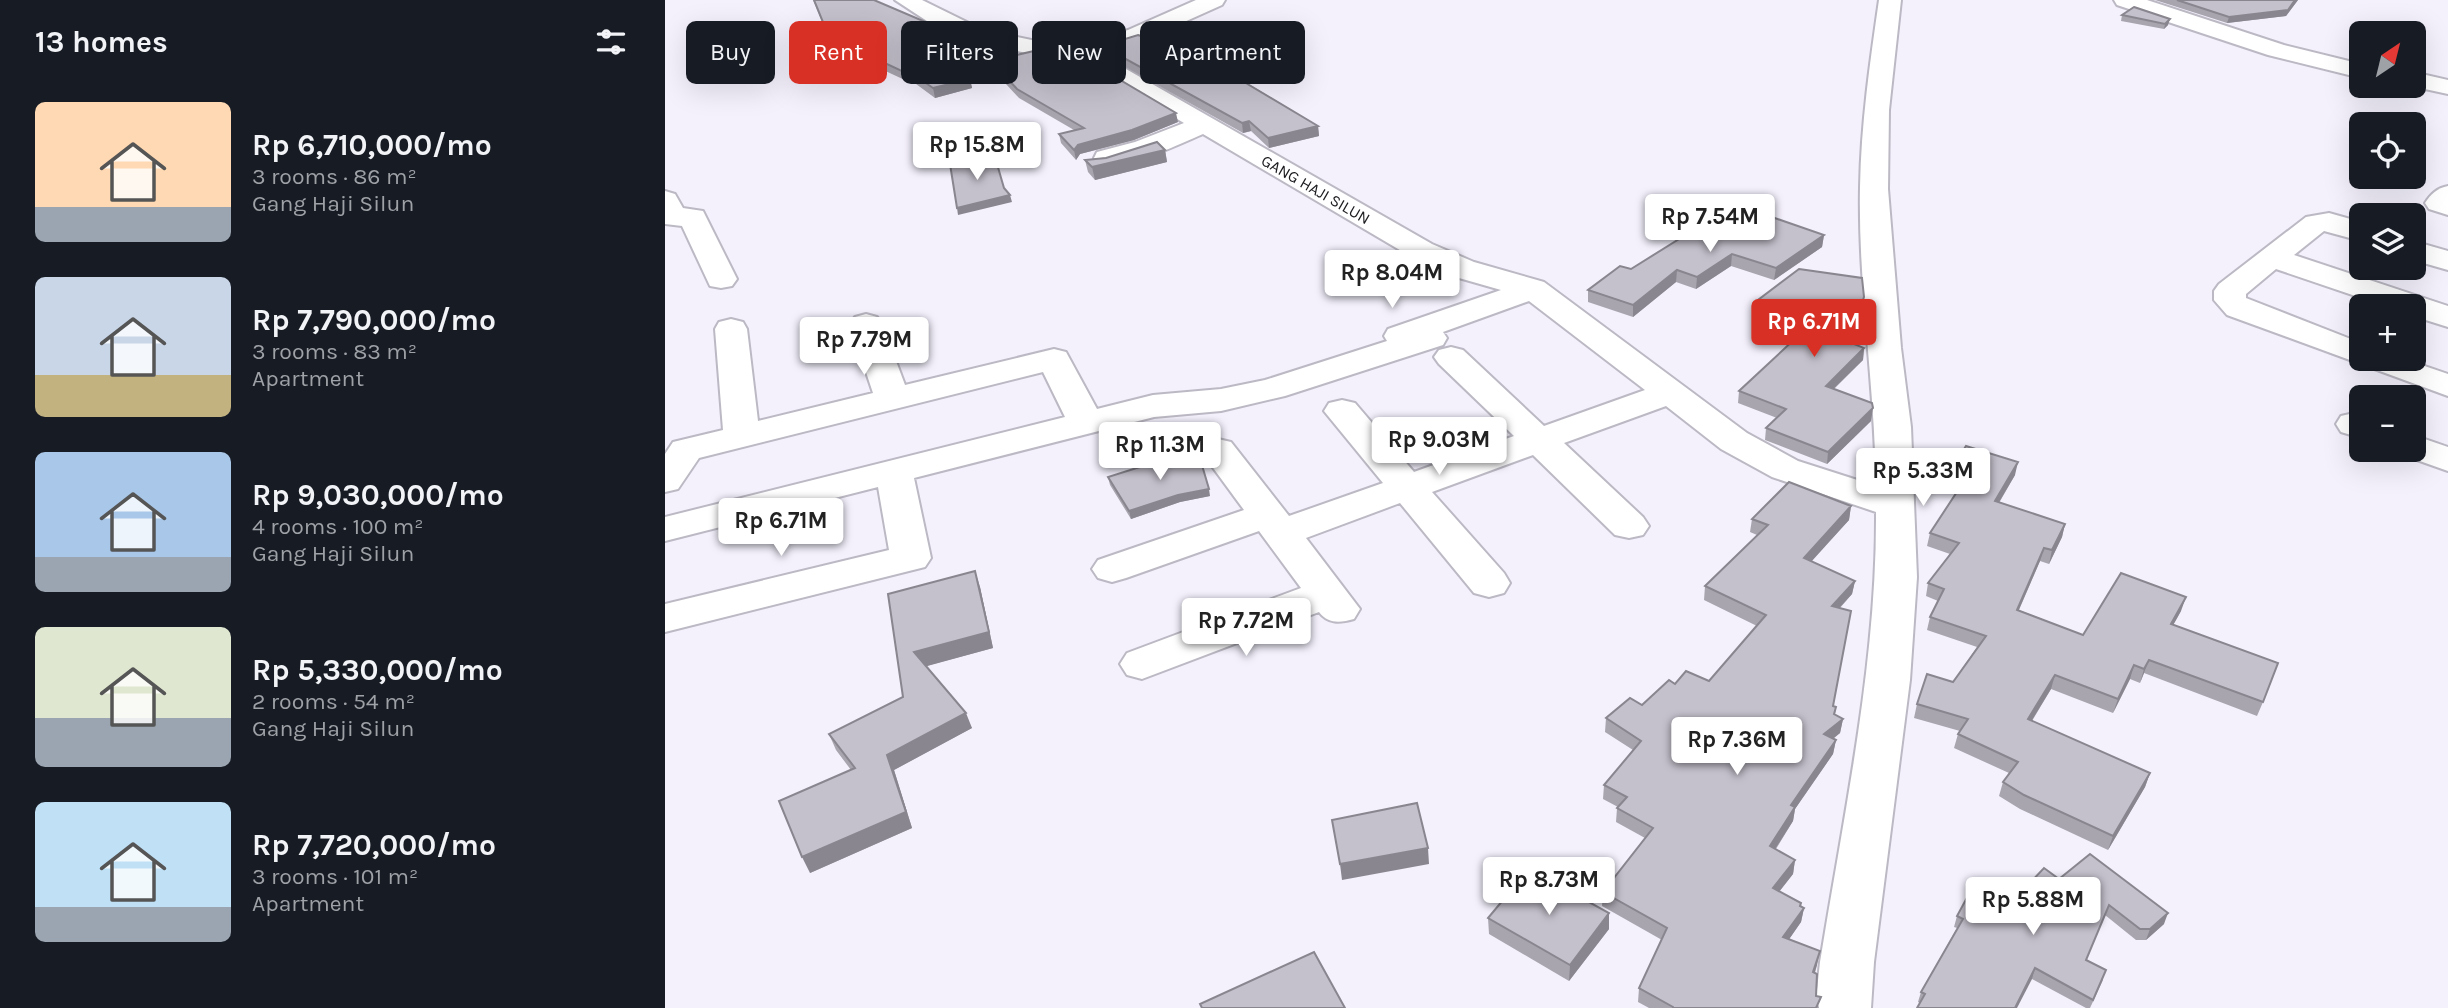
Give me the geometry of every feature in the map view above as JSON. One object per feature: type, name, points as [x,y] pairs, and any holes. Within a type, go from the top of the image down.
[{"type":"street","name":"GANG HAJI SILUN","points":[[906,0],[946,23],[971,33],[1032,46]]},
{"type":"street","points":[[1126,38],[1214,0]]},
{"type":"street","points":[[1843,1008],[1847,962],[1888,680],[1897,577],[1893,427],[1884,348],[1874,189],[1876,110],[1890,0]]},
{"type":"street","points":[[2125,0],[2276,50],[2349,68]]},
{"type":"street","name":"GANG HAJI SILUN","points":[[1126,79],[1444,262],[1533,289],[1669,393],[1768,462],[1893,505]]},
{"type":"street","points":[[2426,82],[2448,87]]},
{"type":"street","points":[[1091,163],[1144,148],[1203,125]]},
{"type":"street","points":[[2448,194],[2439,203],[2448,206]]},
{"type":"street","points":[[668,212],[693,217],[721,279]]},
{"type":"street","points":[[2349,229],[2321,222],[2230,291],[2230,300],[2238,308],[2349,351]]},
{"type":"street","points":[[2426,254],[2448,261]]},
{"type":"street","points":[[2272,258],[2448,317]]},
{"type":"street","points":[[665,529],[1153,406],[1221,400],[1273,389],[1431,338],[1422,327],[1533,289]]},
{"type":"street","points":[[866,324],[892,399]]},
{"type":"street","points":[[731,329],[742,436]]},
{"type":"street","points":[[1451,357],[1629,526]]},
{"type":"street","points":[[665,481],[686,450],[1055,359],[1086,423]]},
{"type":"street","points":[[2406,371],[2448,386]]},
{"type":"street","points":[[1112,569],[1409,487],[1669,393]]},
{"type":"street","points":[[1342,411],[1489,583]]},
{"type":"street","points":[[1142,664],[1333,601],[1219,450]]},
{"type":"street","points":[[2426,451],[2448,460]]},
{"type":"street","points":[[665,618],[911,558],[894,471]]},
{"type":"building","points":[[814,0],[874,0],[923,21],[901,21],[901,71],[887,64],[887,21],[823,21]]},
{"type":"building","points":[[2177,0],[2295,0],[2288,10],[2229,17]]},
{"type":"building","points":[[2134,7],[2170,19],[2165,24],[2122,15]]},
{"type":"building","points":[[1140,36],[1140,67],[1126,59],[1126,39]]},
{"type":"building","points":[[1032,51],[1032,84],[1126,83],[1176,113],[1132,130],[1078,145],[1074,150],[1059,134],[1084,128],[1012,84],[1018,84],[1018,55]]},
{"type":"building","points":[[927,84],[949,84],[933,88]]},
{"type":"building","points":[[1171,84],[1247,84],[1318,126],[1268,138],[1249,121],[1242,123]]},
{"type":"building","points":[[1157,142],[1165,150],[1092,167],[1085,160],[1106,158]]},
{"type":"building","points":[[995,157],[1004,188],[1010,195],[957,208],[950,164]]},
{"type":"building","points":[[1760,206],[1766,215],[1824,235],[1776,268],[1732,254],[1697,277],[1677,270],[1633,305],[1588,290],[1620,266],[1631,269],[1708,221],[1717,233]]},
{"type":"building","points":[[1799,269],[1862,278],[1864,297],[1849,342],[1864,348],[1826,386],[1872,403],[1873,408],[1828,452],[1766,428],[1786,409],[1739,391],[1811,324],[1754,303]]},
{"type":"building","points":[[1966,446],[2018,462],[1995,501],[2065,524],[2052,550],[2044,548],[2017,610],[2083,635],[2121,573],[2186,597],[2171,624],[2278,663],[2263,702],[2149,660],[2144,669],[2134,665],[2118,699],[2055,675],[2028,719],[2150,773],[2113,836],[2024,795],[2003,782],[2018,762],[1958,734],[1968,719],[1917,704],[1927,674],[1953,682],[1986,636],[1930,617],[1944,589],[1928,583],[1959,543],[1930,533],[1968,475],[1951,470]]},
{"type":"building","points":[[1199,455],[1209,489],[1178,495],[1129,511],[1108,477],[1143,466]]},
{"type":"building","points":[[1789,482],[1851,506],[1804,558],[1855,581],[1832,606],[1851,611],[1833,706],[1836,707],[1834,714],[1843,719],[1824,734],[1836,740],[1791,805],[1795,807],[1770,846],[1795,860],[1773,888],[1801,903],[1800,906],[1804,908],[1783,937],[1820,951],[1813,972],[1817,974],[1816,996],[1821,997],[1816,1008],[1673,1008],[1639,988],[1667,928],[1603,892],[1653,828],[1617,808],[1627,797],[1604,785],[1641,741],[1606,718],[1630,698],[1642,705],[1669,680],[1675,684],[1686,671],[1709,681],[1766,615],[1705,586],[1768,525],[1752,519]]},
{"type":"building","points":[[975,571],[989,632],[914,652],[966,713],[887,755],[906,812],[802,857],[779,801],[855,768],[829,734],[903,697],[888,594]]},
{"type":"building","points":[[1417,803],[1428,848],[1340,864],[1332,820]]},
{"type":"building","points":[[2090,854],[2168,913],[2150,929],[2140,929],[2109,905],[2086,960],[2106,970],[2093,1000],[2035,968],[2015,1008],[1917,1008],[1925,994],[1921,992],[1963,919],[1957,916],[1976,881],[2014,900],[2044,868],[2059,879]]},
{"type":"building","points":[[1529,869],[1609,913],[1570,965],[1488,918]]},
{"type":"building","points":[[1314,952],[1345,1008],[1202,1008],[1200,1004]]}]
